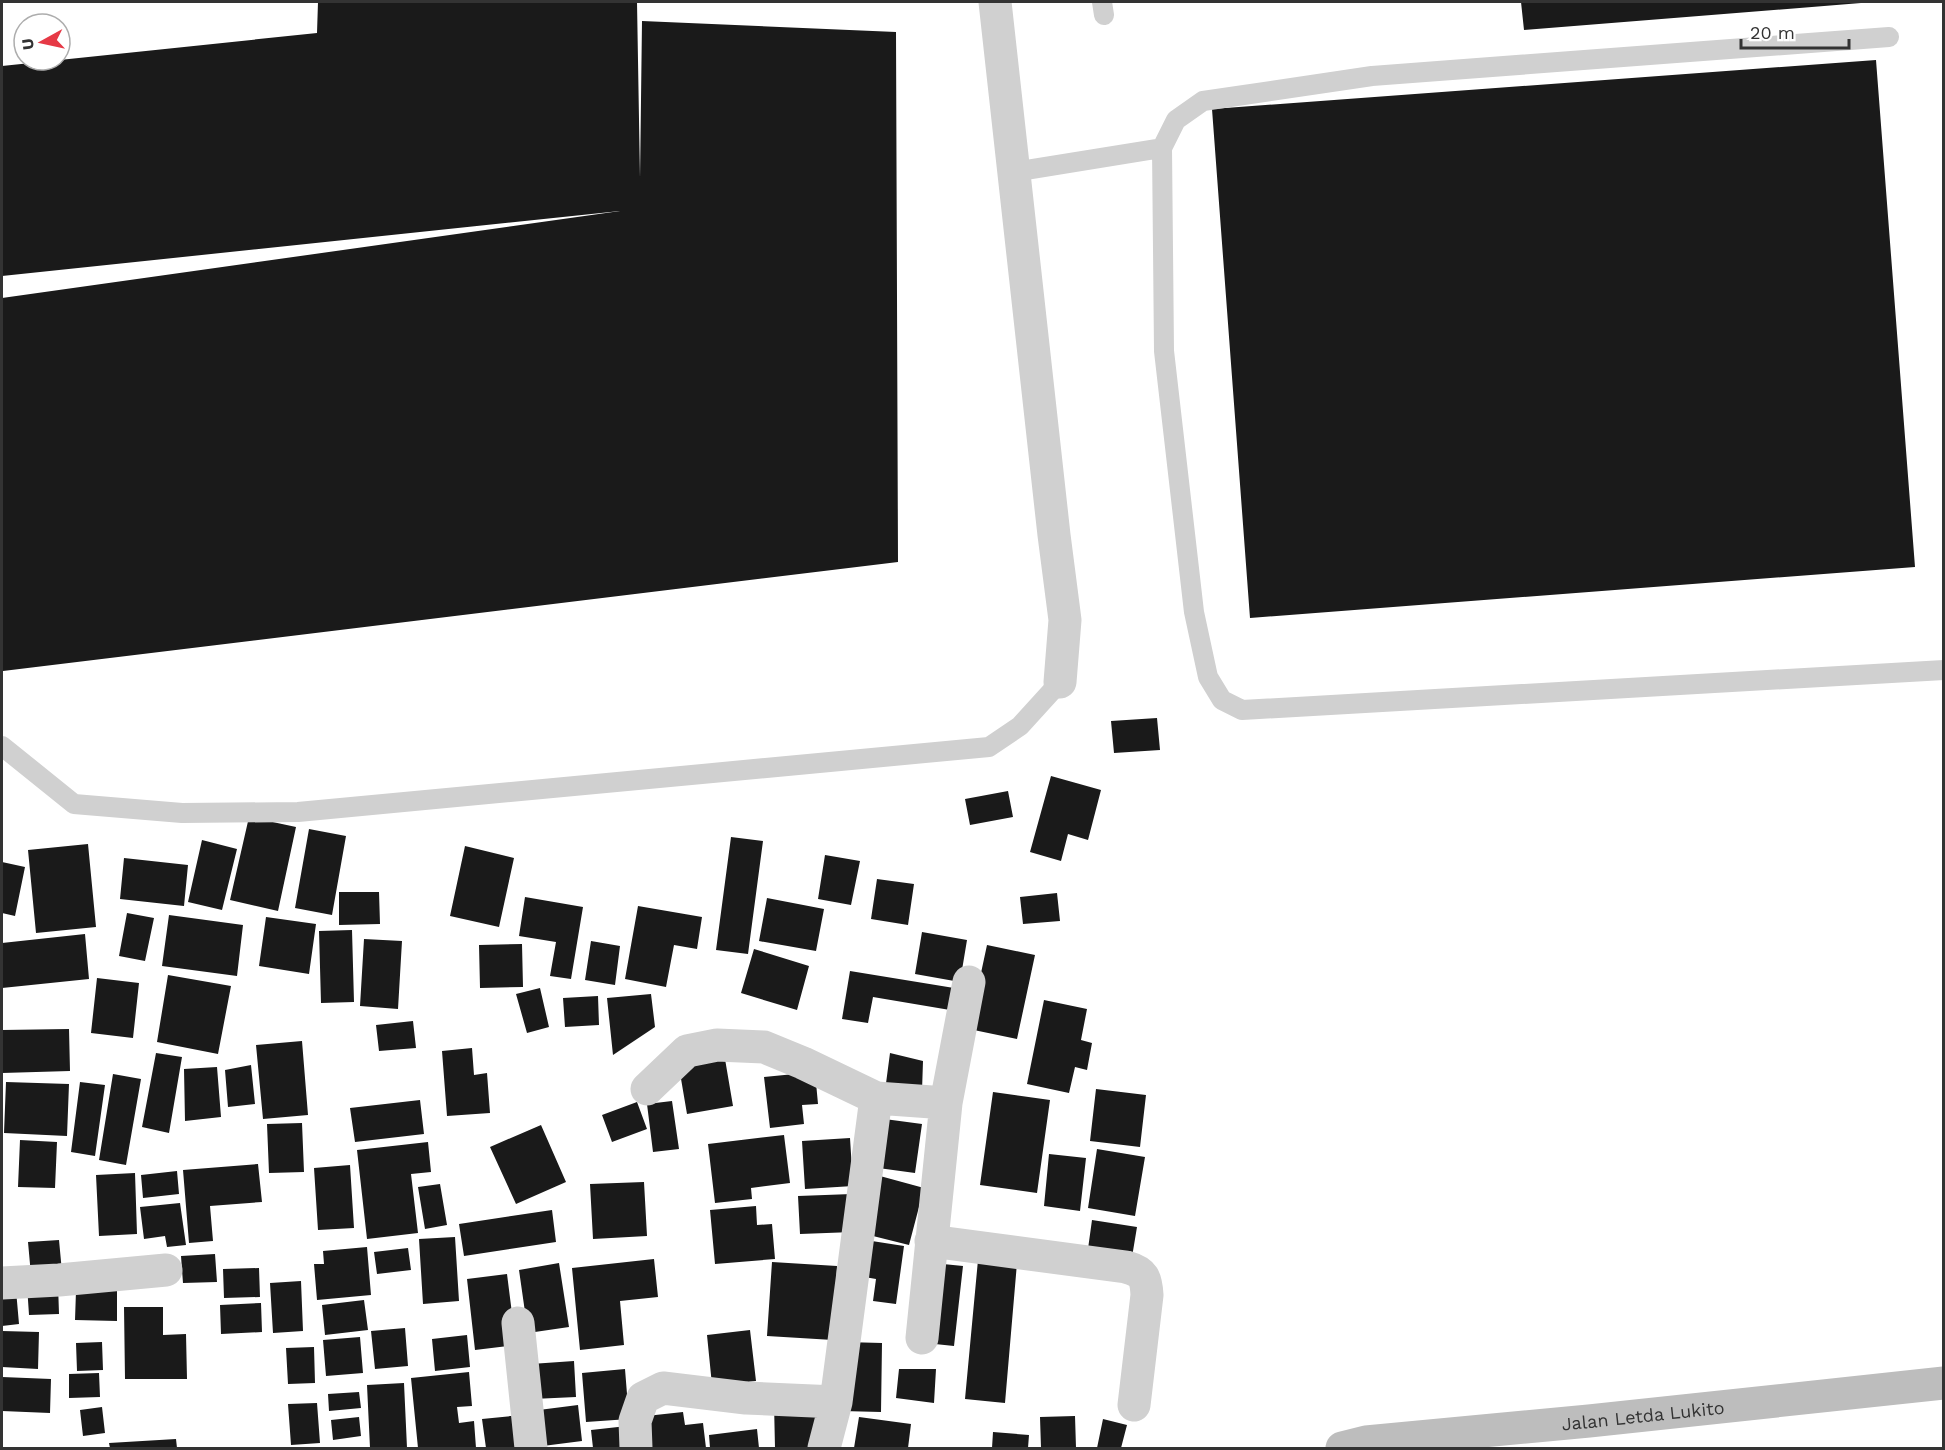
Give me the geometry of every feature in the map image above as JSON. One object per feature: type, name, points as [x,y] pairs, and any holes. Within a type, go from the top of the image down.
[{"type":"street","points":[[995,2],[1065,620],[1060,682]]},
{"type":"street","points":[[922,1338],[946,1103],[969,982]]},
{"type":"street","points":[[647,1089],[687,1051],[717,1045],[764,1047],[876,1098],[946,1103]]},
{"type":"street","points":[[824,1449],[836,1402],[876,1098]]},
{"type":"street","points":[[931,1241],[1138,1270],[1147,1282],[1147,1295],[1134,1406]]},
{"type":"street","points":[[2,1283],[166,1270]]},
{"type":"street","points":[[518,1323],[531,1449]]},
{"type":"street","name":"Jalan Letda Lukito","points":[[1342,1449],[1366,1442],[1944,1383]]},
{"type":"street","points":[[636,1449],[635,1421],[643,1398],[663,1388],[746,1398],[836,1402]]},
{"type":"lane","points":[[1889,37],[1372,76],[1203,101],[1176,120],[1162,148],[1164,351],[1194,612],[1208,677],[1222,700],[1242,710],[1944,669]]},
{"type":"lane","points":[[1014,172],[1162,148]]},
{"type":"lane","points":[[2,746],[74,804],[182,813],[298,812],[989,747],[1020,726],[1060,682]]},
{"type":"building","points":[[318,2],[637,2],[640,178],[642,21],[896,32],[898,562],[3,671],[2,298],[620,211],[2,276],[2,66],[12,65],[12,72],[72,72],[72,59],[317,33]]},
{"type":"building","points":[[1521,2],[1861,2],[1861,3],[1524,30]]},
{"type":"building","points":[[1876,60],[1915,567],[1250,618],[1212,109]]},
{"type":"building","points":[[1157,718],[1160,750],[1114,753],[1111,721]]},
{"type":"building","points":[[1051,776],[1101,790],[1088,840],[1068,834],[1061,861],[1030,852]]},
{"type":"building","points":[[1008,791],[1013,817],[970,825],[965,799]]},
{"type":"building","points":[[249,817],[296,827],[278,911],[230,900]]},
{"type":"building","points":[[309,829],[346,836],[332,915],[295,908]]},
{"type":"building","points":[[731,837],[763,841],[748,954],[716,950]]},
{"type":"building","points":[[202,840],[237,849],[222,910],[188,902]]},
{"type":"building","points":[[88,844],[96,927],[36,933],[28,850]]},
{"type":"building","points":[[465,846],[514,858],[499,927],[450,916]]},
{"type":"building","points":[[825,855],[860,861],[851,905],[818,899]]},
{"type":"building","points":[[124,858],[188,865],[184,906],[120,899]]},
{"type":"building","points":[[2,862],[25,867],[15,916],[2,913]]},
{"type":"building","points":[[877,879],[914,884],[908,925],[871,919]]},
{"type":"building","points":[[339,892],[379,892],[380,924],[339,925]]},
{"type":"building","points":[[1057,893],[1060,921],[1023,924],[1020,897]]},
{"type":"building","points":[[525,897],[583,907],[571,979],[550,976],[556,942],[519,936]]},
{"type":"building","points":[[767,898],[824,909],[816,951],[759,941]]},
{"type":"building","points":[[638,906],[702,917],[697,949],[674,945],[666,987],[625,979]]},
{"type":"building","points":[[127,913],[154,918],[145,961],[119,956]]},
{"type":"building","points":[[169,915],[243,925],[237,976],[162,966]]},
{"type":"building","points":[[266,917],[316,924],[309,974],[259,966]]},
{"type":"building","points":[[352,930],[354,1002],[321,1003],[319,931]]},
{"type":"building","points":[[922,932],[967,940],[960,982],[915,974]]},
{"type":"building","points":[[85,934],[89,979],[2,988],[2,943]]},
{"type":"building","points":[[364,939],[402,941],[398,1009],[360,1006]]},
{"type":"building","points":[[591,941],[620,946],[615,985],[585,980]]},
{"type":"building","points":[[522,944],[523,987],[480,988],[479,945]]},
{"type":"building","points":[[987,945],[1035,955],[1017,1039],[969,1029]]},
{"type":"building","points":[[754,949],[809,966],[797,1010],[741,993]]},
{"type":"building","points":[[850,971],[954,988],[950,1010],[873,997],[868,1023],[842,1019]]},
{"type":"building","points":[[168,975],[231,986],[218,1054],[157,1042]]},
{"type":"building","points":[[97,978],[139,983],[133,1038],[91,1033]]},
{"type":"building","points":[[540,988],[549,1027],[527,1033],[516,994]]},
{"type":"building","points":[[651,994],[655,1027],[613,1055],[607,998]]},
{"type":"building","points":[[598,996],[599,1025],[565,1027],[563,998]]},
{"type":"building","points":[[1044,1000],[1087,1009],[1081,1040],[1092,1043],[1087,1070],[1075,1067],[1069,1093],[1027,1084]]},
{"type":"building","points":[[413,1021],[416,1048],[379,1051],[376,1025]]},
{"type":"building","points":[[69,1029],[70,1071],[2,1073],[2,1030]]},
{"type":"building","points":[[302,1041],[308,1115],[263,1119],[256,1045]]},
{"type":"building","points":[[472,1048],[474,1075],[487,1073],[490,1113],[447,1116],[442,1051]]},
{"type":"building","points":[[156,1053],[182,1057],[169,1133],[142,1127]]},
{"type":"building","points":[[890,1053],[923,1061],[922,1091],[885,1091]]},
{"type":"building","points":[[725,1059],[733,1106],[687,1114],[679,1067]]},
{"type":"building","points":[[251,1065],[255,1104],[228,1107],[225,1070]]},
{"type":"building","points":[[217,1067],[221,1117],[185,1121],[184,1069]]},
{"type":"building","points":[[815,1072],[818,1104],[802,1105],[804,1124],[770,1128],[764,1077]]},
{"type":"building","points":[[113,1074],[141,1079],[126,1165],[99,1160]]},
{"type":"building","points":[[6,1082],[69,1084],[67,1136],[4,1133]]},
{"type":"building","points":[[80,1082],[105,1085],[95,1156],[71,1152]]},
{"type":"building","points":[[1096,1089],[1146,1095],[1140,1147],[1090,1141]]},
{"type":"building","points":[[993,1092],[1050,1100],[1037,1193],[980,1185]]},
{"type":"building","points":[[420,1100],[424,1134],[355,1142],[350,1108]]},
{"type":"building","points":[[672,1101],[679,1149],[653,1152],[647,1104]]},
{"type":"building","points":[[637,1102],[647,1129],[612,1142],[602,1115]]},
{"type":"building","points":[[877,1118],[922,1124],[915,1173],[871,1167]]},
{"type":"building","points":[[302,1123],[304,1172],[269,1173],[267,1124]]},
{"type":"building","points":[[541,1125],[566,1182],[516,1204],[490,1147]]},
{"type":"building","points":[[784,1135],[790,1183],[751,1188],[752,1199],[715,1203],[708,1144]]},
{"type":"building","points":[[850,1138],[853,1186],[805,1189],[802,1141]]},
{"type":"building","points":[[20,1140],[57,1142],[55,1188],[18,1187]]},
{"type":"building","points":[[428,1142],[431,1172],[411,1174],[418,1233],[367,1239],[357,1150]]},
{"type":"building","points":[[1097,1149],[1145,1157],[1135,1216],[1088,1208]]},
{"type":"building","points":[[1049,1154],[1086,1158],[1080,1211],[1044,1206]]},
{"type":"building","points":[[258,1164],[262,1202],[210,1206],[213,1241],[189,1243],[183,1170]]},
{"type":"building","points":[[350,1165],[354,1228],[318,1230],[314,1168]]},
{"type":"building","points":[[177,1171],[179,1194],[143,1198],[141,1175]]},
{"type":"building","points":[[135,1173],[137,1234],[99,1236],[96,1175]]},
{"type":"building","points":[[880,1176],[924,1188],[909,1245],[865,1234]]},
{"type":"building","points":[[644,1182],[647,1236],[593,1239],[590,1184]]},
{"type":"building","points":[[440,1184],[447,1225],[425,1229],[418,1187]]},
{"type":"building","points":[[852,1194],[853,1232],[800,1234],[798,1196]]},
{"type":"building","points":[[180,1203],[186,1245],[167,1247],[165,1236],[144,1239],[140,1207]]},
{"type":"building","points":[[756,1206],[757,1225],[772,1224],[775,1259],[715,1264],[710,1210]]},
{"type":"building","points":[[552,1210],[556,1242],[464,1256],[459,1224]]},
{"type":"building","points":[[1092,1220],[1137,1227],[1131,1263],[1087,1256]]},
{"type":"building","points":[[455,1237],[459,1301],[423,1304],[419,1239]]},
{"type":"building","points":[[859,1239],[904,1246],[896,1304],[873,1301],[876,1279],[853,1275]]},
{"type":"building","points":[[59,1240],[62,1272],[31,1275],[28,1242]]},
{"type":"building","points":[[367,1247],[371,1295],[317,1300],[314,1264],[324,1264],[323,1251]]},
{"type":"building","points":[[408,1248],[411,1270],[377,1274],[374,1252]]},
{"type":"building","points":[[215,1254],[217,1282],[183,1283],[181,1256]]},
{"type":"building","points":[[654,1259],[658,1297],[620,1301],[624,1345],[580,1350],[572,1268]]},
{"type":"building","points":[[978,1260],[1017,1263],[1005,1403],[965,1399]]},
{"type":"building","points":[[772,1262],[837,1266],[833,1340],[767,1336]]},
{"type":"building","points":[[559,1263],[569,1327],[528,1333],[519,1270]]},
{"type":"building","points":[[943,1264],[963,1266],[954,1346],[935,1344]]},
{"type":"building","points":[[259,1268],[260,1297],[224,1298],[223,1269]]},
{"type":"building","points":[[507,1274],[516,1345],[475,1350],[467,1279]]},
{"type":"building","points":[[301,1281],[303,1331],[273,1333],[270,1283]]},
{"type":"building","points":[[58,1284],[59,1314],[29,1315],[27,1285]]},
{"type":"building","points":[[16,1290],[19,1324],[2,1326],[2,1292]]},
{"type":"building","points":[[76,1291],[117,1291],[117,1321],[75,1320]]},
{"type":"building","points":[[364,1300],[368,1330],[325,1335],[322,1305]]},
{"type":"building","points":[[261,1303],[262,1332],[221,1334],[220,1305]]},
{"type":"building","points":[[124,1307],[163,1307],[163,1335],[186,1334],[187,1379],[125,1379]]},
{"type":"building","points":[[405,1328],[408,1366],[375,1369],[371,1331]]},
{"type":"building","points":[[750,1330],[756,1381],[712,1385],[707,1335]]},
{"type":"building","points":[[2,1331],[39,1332],[38,1369],[2,1367]]},
{"type":"building","points":[[467,1335],[470,1367],[435,1371],[432,1339]]},
{"type":"building","points":[[360,1337],[363,1373],[326,1376],[323,1340]]},
{"type":"building","points":[[102,1342],[103,1370],[77,1371],[76,1343]]},
{"type":"building","points":[[845,1342],[882,1343],[881,1412],[842,1411]]},
{"type":"building","points":[[314,1347],[315,1383],[288,1384],[286,1348]]},
{"type":"building","points":[[574,1361],[576,1397],[533,1399],[531,1364]]},
{"type":"building","points":[[625,1369],[629,1419],[586,1422],[582,1373]]},
{"type":"building","points":[[899,1369],[936,1369],[934,1403],[896,1398]]},
{"type":"building","points":[[469,1372],[472,1406],[457,1407],[459,1423],[474,1421],[476,1448],[418,1448],[411,1378]]},
{"type":"building","points":[[99,1373],[100,1397],[69,1398],[69,1374]]},
{"type":"building","points":[[2,1377],[51,1379],[50,1413],[2,1411]]},
{"type":"building","points":[[404,1383],[407,1448],[370,1448],[367,1385]]},
{"type":"building","points":[[359,1392],[361,1408],[329,1411],[328,1394]]},
{"type":"building","points":[[317,1403],[320,1443],[291,1445],[288,1404]]},
{"type":"building","points":[[774,1403],[817,1403],[818,1448],[775,1448]]},
{"type":"building","points":[[578,1405],[582,1441],[535,1447],[531,1411]]},
{"type":"building","points":[[102,1407],[105,1433],[83,1436],[80,1410]]},
{"type":"building","points":[[683,1412],[685,1425],[703,1423],[706,1448],[641,1448],[637,1417]]},
{"type":"building","points":[[521,1415],[525,1448],[486,1448],[482,1419]]},
{"type":"building","points":[[1075,1416],[1076,1448],[1041,1448],[1040,1417]]},
{"type":"building","points":[[359,1417],[361,1436],[333,1440],[331,1420]]},
{"type":"building","points":[[859,1417],[911,1424],[908,1448],[854,1448]]},
{"type":"building","points":[[1103,1419],[1127,1425],[1121,1448],[1097,1448]]},
{"type":"building","points":[[627,1426],[629,1448],[593,1448],[591,1430]]},
{"type":"building","points":[[757,1429],[759,1448],[710,1448],[709,1435]]},
{"type":"building","points":[[993,1432],[1029,1435],[1028,1448],[992,1448]]},
{"type":"building","points":[[176,1439],[177,1448],[110,1448],[109,1443]]}]
